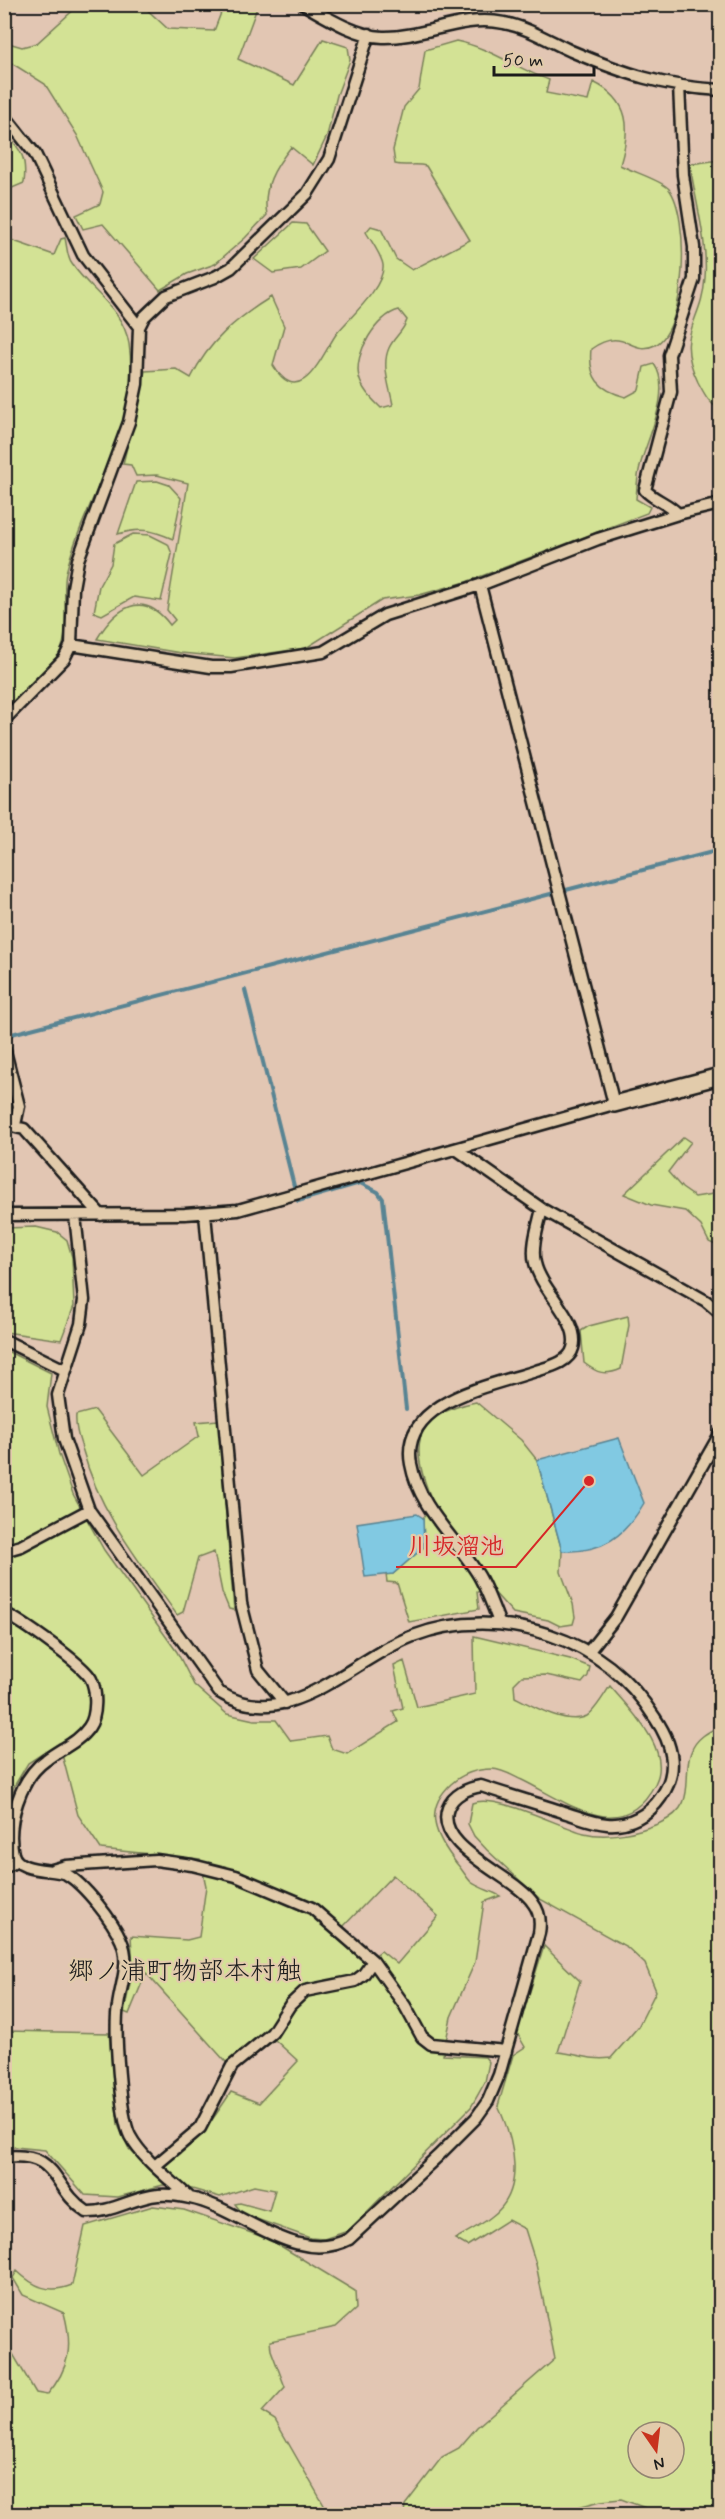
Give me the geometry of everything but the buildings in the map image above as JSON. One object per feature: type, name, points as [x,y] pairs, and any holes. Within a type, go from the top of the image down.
[{"type":"street","points":[[303,4],[327,18],[369,34],[398,36],[462,22],[505,22],[623,74],[720,90]]},
{"type":"street","points":[[4,720],[64,659],[71,645],[73,588],[78,560],[129,422],[137,384],[139,327],[144,317],[166,296],[215,277],[231,267],[307,194],[329,159],[369,34]]},
{"type":"street","points":[[678,513],[669,503],[649,495],[645,490],[671,392],[669,355],[694,279],[694,247],[683,175],[679,85]]},
{"type":"street","points":[[4,114],[35,153],[83,255],[139,327]]},
{"type":"street","points":[[71,645],[211,668],[231,667],[323,652],[386,615],[480,585],[598,539],[678,513],[720,504]]},
{"type":"street","points":[[480,585],[614,1104]]},
{"type":"street","points":[[4,1047],[19,1106],[10,1125],[24,1129],[101,1215]]},
{"type":"street","points":[[4,1215],[205,1214],[238,1210],[720,1076]]},
{"type":"street","points":[[456,1149],[542,1209],[706,1301],[720,1313]]},
{"type":"street","points":[[499,1622],[479,1575],[435,1516],[416,1484],[409,1451],[410,1438],[416,1426],[433,1409],[551,1367],[570,1355],[574,1348],[574,1336],[570,1322],[545,1289],[534,1261],[542,1209]]},
{"type":"street","points":[[205,1214],[241,1603],[258,1670],[285,1703]]},
{"type":"street","points":[[4,2157],[34,2156],[48,2166],[70,2197],[87,2212],[158,2195],[190,2198],[291,2241],[318,2248],[337,2246],[361,2228],[476,2118],[488,2101],[506,2051],[541,1922],[533,1902],[460,1846],[448,1824],[447,1812],[450,1802],[470,1787],[481,1786],[607,1824],[626,1822],[642,1816],[656,1805],[671,1777],[673,1764],[668,1740],[649,1708],[604,1661],[589,1651],[548,1635],[499,1622],[454,1625],[412,1636],[285,1703],[271,1707],[233,1702],[219,1692],[89,1510],[64,1439],[58,1395],[81,1324],[84,1300],[75,1215]]},
{"type":"street","points":[[4,1340],[65,1370]]},
{"type":"street","points":[[589,1651],[616,1617],[720,1434]]},
{"type":"street","points":[[4,1551],[21,1546],[89,1510]]},
{"type":"street","points":[[4,1613],[78,1665],[90,1677],[94,1699],[90,1727],[73,1742],[44,1761],[28,1779],[9,1829],[13,1854],[17,1861],[27,1866],[52,1870],[78,1883],[121,1939],[126,1959],[116,2023],[124,2119],[131,2137],[190,2198]]},
{"type":"street","points":[[52,1870],[66,1866],[156,1860],[236,1876],[312,1908],[373,1961],[405,2006],[422,2037],[432,2044],[506,2051]]},
{"type":"street","points":[[4,1868],[17,1861]]},
{"type":"street","points":[[156,2165],[200,2128],[232,2066],[272,2033],[290,2005],[305,1991],[355,1981],[363,1976],[373,1961]]},
{"type":"green space","points":[[79,5],[142,5],[168,29],[214,31],[224,5],[258,5],[238,59],[294,85],[323,39],[348,47],[350,60],[337,95],[327,136],[313,165],[291,147],[271,178],[266,196],[267,215],[215,264],[187,274],[160,290],[103,224],[83,229],[76,215],[100,204],[103,192],[77,135],[45,84],[5,59],[5,42],[22,47],[37,43]]},
{"type":"green space","points":[[456,41],[480,48],[549,80],[546,93],[588,101],[593,82],[606,89],[615,98],[625,117],[626,139],[620,165],[666,186],[676,203],[680,223],[682,271],[674,318],[666,335],[655,345],[647,348],[612,340],[591,349],[591,368],[594,375],[597,381],[609,391],[626,397],[639,390],[644,367],[654,364],[659,375],[660,401],[637,482],[636,499],[650,507],[647,513],[466,582],[419,595],[382,600],[306,648],[235,658],[181,653],[97,639],[113,618],[131,606],[140,605],[150,608],[160,614],[170,625],[175,620],[167,610],[188,483],[157,475],[136,476],[131,465],[123,464],[145,371],[176,369],[191,378],[215,342],[235,322],[271,297],[284,326],[273,365],[283,378],[293,383],[302,381],[318,364],[337,333],[366,301],[378,283],[383,265],[366,232],[371,226],[381,229],[396,259],[412,270],[470,240],[426,166],[395,164],[393,150],[404,107],[419,89],[425,50]],"holes":[[[399,310],[407,320],[391,344],[387,355],[387,376],[393,405],[381,408],[360,382],[358,368],[363,347],[375,327],[391,313]]]},
{"type":"green space","points":[[5,133],[22,155],[25,175],[24,183],[12,188],[5,211]]},
{"type":"green space","points":[[720,160],[720,410],[710,401],[698,382],[691,365],[689,339],[703,294],[705,278],[705,250],[690,164]]},
{"type":"green space","points":[[293,223],[306,224],[325,251],[301,269],[273,273],[254,259]]},
{"type":"green space","points":[[5,238],[54,255],[61,239],[65,238],[70,261],[113,310],[126,331],[131,375],[120,433],[74,544],[66,573],[66,625],[63,645],[54,662],[41,677],[5,709]]},
{"type":"green space","points":[[157,481],[169,485],[181,498],[173,539],[146,530],[118,534],[136,482]]},
{"type":"green space","points":[[133,534],[150,535],[168,544],[172,554],[161,601],[134,597],[102,615],[94,612],[99,586],[111,564],[114,544]]},
{"type":"green space","points":[[684,1137],[691,1142],[668,1172],[682,1188],[695,1197],[720,1193],[720,1247],[709,1242],[701,1226],[685,1211],[651,1205],[624,1194]]},
{"type":"green space","points":[[36,1227],[57,1232],[67,1240],[72,1257],[74,1306],[61,1340],[5,1332],[5,1228]]},
{"type":"green space","points":[[628,1316],[629,1325],[621,1369],[601,1372],[584,1363],[581,1331],[589,1326]]},
{"type":"green space","points":[[5,1350],[51,1373],[47,1407],[59,1454],[73,1494],[104,1550],[177,1652],[194,1685],[227,1714],[254,1720],[276,1720],[291,1741],[327,1736],[332,1749],[347,1754],[398,1722],[393,1711],[403,1708],[394,1666],[404,1661],[417,1707],[475,1694],[474,1636],[570,1659],[590,1667],[588,1676],[582,1683],[546,1675],[522,1676],[514,1684],[515,1697],[550,1714],[570,1719],[579,1718],[587,1716],[593,1710],[610,1686],[647,1732],[659,1758],[659,1771],[655,1784],[642,1803],[627,1813],[610,1816],[593,1814],[575,1808],[496,1769],[486,1769],[465,1775],[455,1780],[442,1794],[437,1804],[435,1824],[443,1844],[471,1882],[500,1896],[484,1902],[475,1962],[451,2017],[443,2055],[485,2057],[489,2062],[485,2082],[471,2107],[348,2231],[324,2239],[310,2238],[243,2214],[235,2204],[240,2203],[269,2211],[275,2190],[254,2186],[220,2197],[192,2189],[163,2185],[118,2197],[85,2195],[45,2150],[5,2146],[5,2031],[109,2033],[118,2125],[129,2149],[153,2172],[167,2164],[198,2138],[231,2092],[259,2103],[298,2061],[275,2040],[234,2071],[146,1973],[129,2014],[124,2012],[133,1969],[131,1936],[187,1940],[199,1937],[206,1886],[200,1859],[101,1849],[78,1815],[59,1743],[28,1763],[13,1788],[5,1830]],"holes":[[[393,1875],[438,1916],[397,1964],[381,1951],[366,1962],[339,1931]]]},
{"type":"green space","points":[[476,1402],[521,1440],[537,1460],[562,1551],[561,1572],[573,1604],[575,1617],[573,1624],[560,1626],[548,1620],[513,1613],[491,1589],[477,1592],[479,1609],[409,1622],[397,1583],[387,1582],[386,1574],[393,1574],[424,1547],[423,1518],[434,1505],[421,1468],[420,1438],[426,1426],[437,1416]]},
{"type":"green space","points":[[95,1410],[144,1475],[199,1436],[196,1422],[218,1420],[234,1610],[229,1609],[222,1592],[214,1552],[198,1558],[183,1612],[177,1615],[136,1557],[100,1496],[90,1474],[79,1438],[76,1415]]},
{"type":"green space","points":[[720,1726],[720,2514],[662,2514],[621,2499],[574,2508],[566,2514],[404,2514],[405,2505],[442,2457],[459,2448],[477,2427],[555,2359],[536,2264],[525,2229],[508,2220],[467,2246],[455,2239],[491,2217],[510,2193],[514,2164],[512,2149],[498,2106],[513,2055],[525,2047],[517,2033],[544,1946],[580,1981],[558,2052],[591,2058],[611,2058],[638,2027],[656,1991],[645,1964],[627,1947],[540,1899],[487,1850],[474,1836],[468,1824],[472,1803],[496,1802],[593,1835],[623,1834],[643,1829],[660,1823],[680,1808],[686,1791],[691,1752],[699,1739]]},
{"type":"green space","points":[[153,2206],[184,2210],[269,2239],[355,2291],[356,2309],[336,2327],[270,2341],[271,2350],[285,2387],[262,2412],[275,2420],[329,2514],[5,2514],[5,2351],[13,2354],[36,2393],[47,2395],[61,2375],[69,2346],[64,2313],[23,2295],[13,2278],[17,2271],[36,2285],[49,2289],[72,2285],[85,2226]]},
{"type":"water","points":[[619,1438],[644,1503],[629,1525],[611,1540],[589,1549],[562,1551],[537,1460]]},
{"type":"water","points":[[417,1514],[423,1518],[424,1547],[393,1574],[365,1577],[357,1523]]},
{"type":"waterway","points":[[4,1036],[720,850]]},
{"type":"waterway","points":[[245,990],[294,1186]]},
{"type":"waterway","points":[[298,1201],[360,1183],[378,1192],[383,1199],[406,1409]]},
{"type":"place","name":"川坂溜池","points":[[589,1481]]},
{"type":"district","name":"郷ノ浦町物部本村触","points":[[185,1972]]}]
